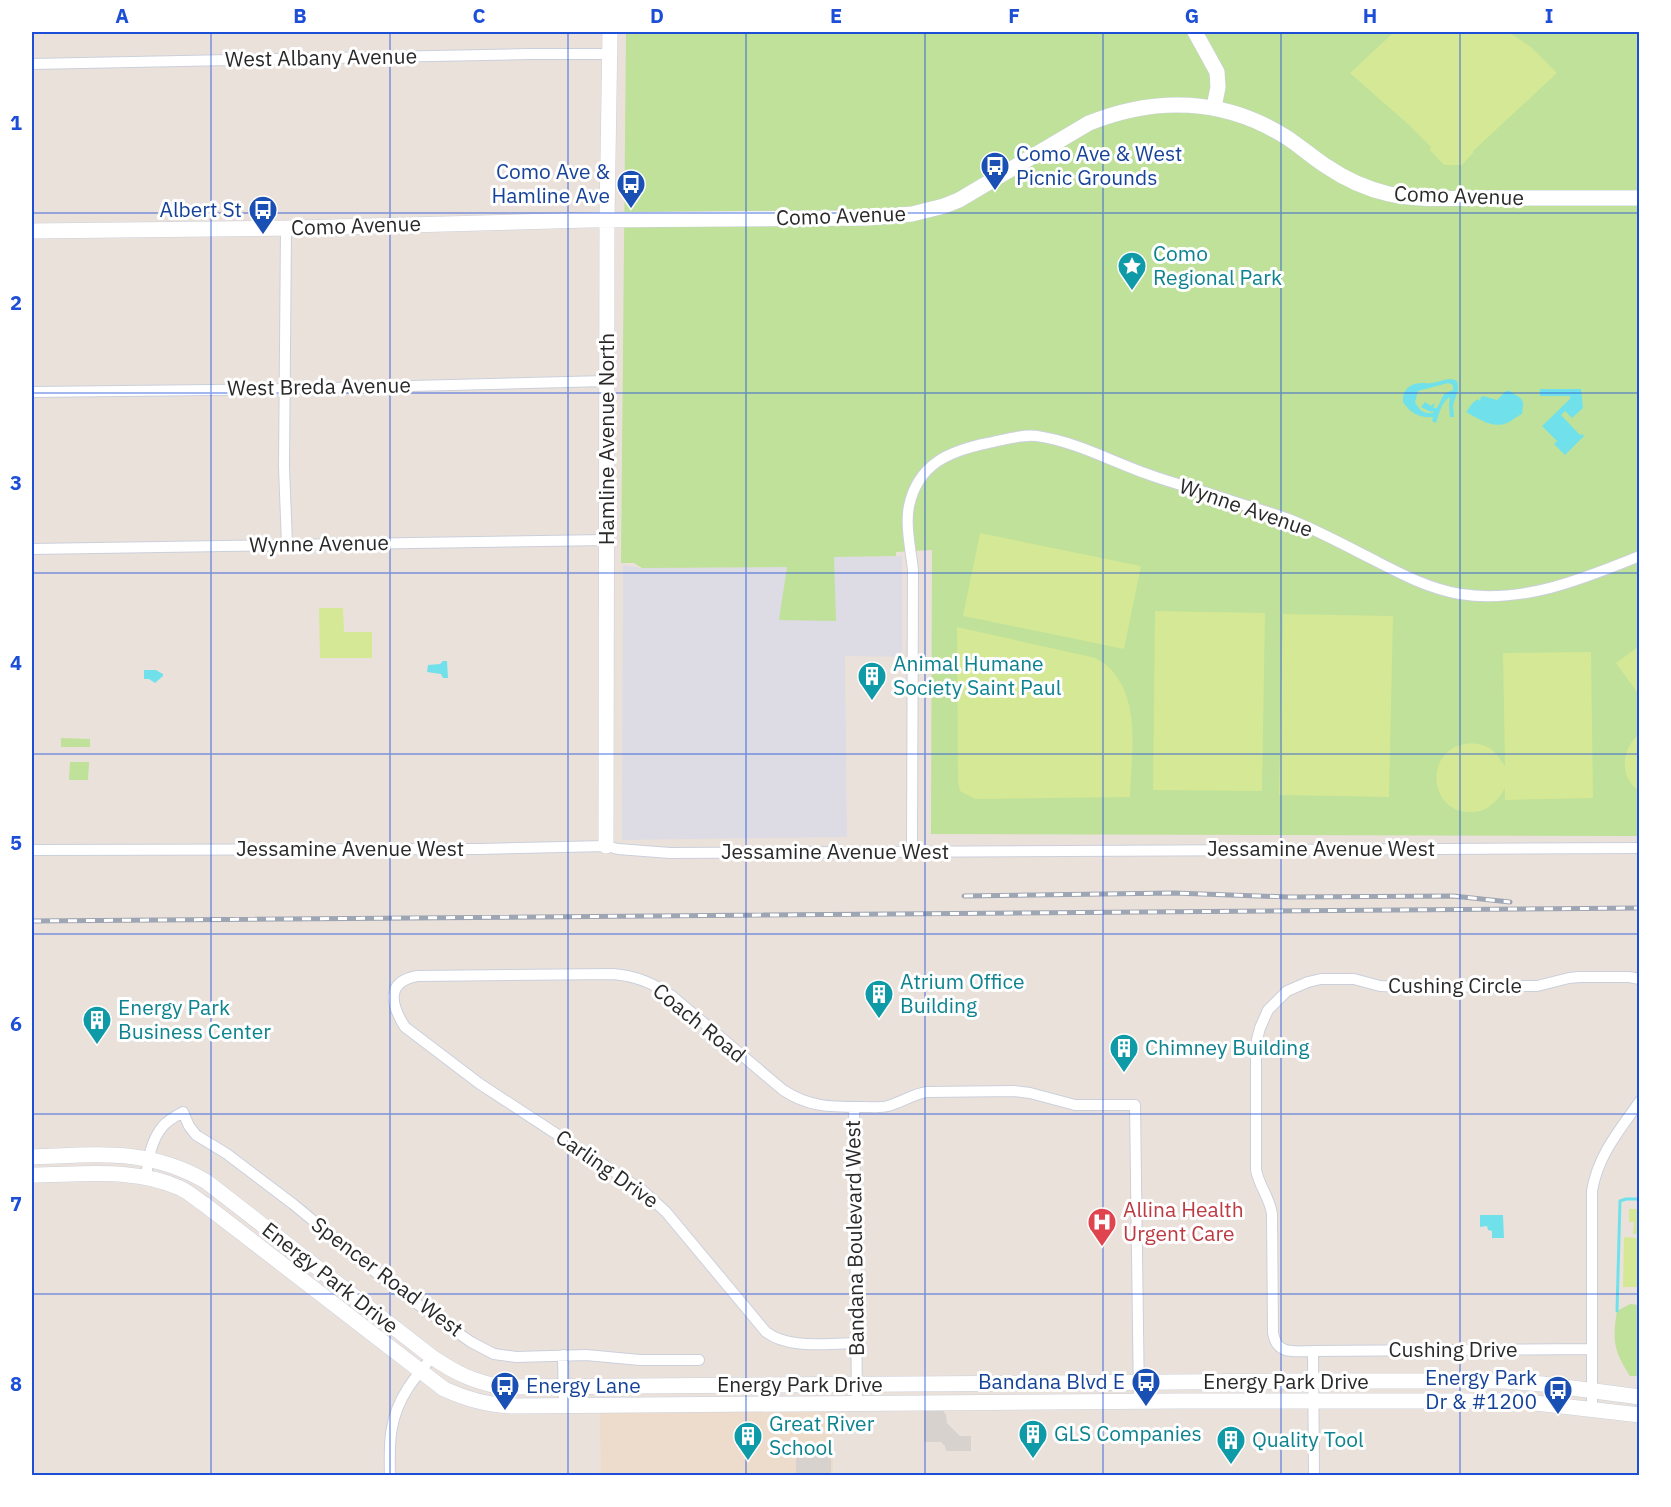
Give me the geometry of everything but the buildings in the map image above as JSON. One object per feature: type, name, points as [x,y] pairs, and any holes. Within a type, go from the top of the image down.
[{"type":"street","name":"Hamline Avenue North","points":[[606,846],[607,220],[610,32]]},
{"type":"street","points":[[1195,32],[1217,72],[1218,87],[1214,107]]},
{"type":"street","name":"West Albany Avenue","points":[[32,64],[610,54]]},
{"type":"street","name":"Como Avenue","points":[[32,231],[286,228],[607,220],[868,218],[912,214],[959,200],[1106,116],[1143,107],[1181,104],[1214,107],[1257,122],[1285,136],[1338,173],[1367,187],[1391,195],[1432,198],[1640,198]]},
{"type":"street","points":[[286,228],[284,467],[287,544]]},
{"type":"street","name":"West Breda Avenue","points":[[32,392],[607,381]]},
{"type":"street","name":"Wynne Avenue","points":[[912,851],[913,570],[909,538],[909,508],[920,480],[942,457],[976,445],[1034,435],[1060,441],[1136,470],[1290,520],[1414,581],[1450,592],[1487,597],[1531,593],[1640,556]]},
{"type":"street","name":"Wynne Avenue","points":[[32,549],[607,540]]},
{"type":"street","name":"Jessamine Avenue West","points":[[32,850],[480,849],[606,846],[670,853],[1640,848]]},
{"type":"street","name":"Coach Road","points":[[394,990],[398,983],[417,976],[613,974],[628,976],[641,979],[662,989],[756,1069],[787,1093],[810,1104],[826,1107],[887,1107],[917,1093],[1014,1091],[1030,1093],[1075,1106],[1135,1106],[1139,1382]]},
{"type":"street","name":"Cushing Circle","points":[[1314,1351],[1280,1349],[1273,1333],[1272,1214],[1256,1170],[1256,1052],[1260,1028],[1273,1003],[1287,991],[1321,979],[1354,979],[1380,986],[1397,987],[1537,986],[1579,977],[1640,979]]},
{"type":"street","name":"Carling Drive","points":[[394,990],[397,1014],[405,1027],[415,1036],[480,1084],[653,1199],[759,1324],[774,1338],[796,1344],[857,1343]]},
{"type":"street","points":[[1592,1409],[1592,1191],[1605,1152],[1640,1101]]},
{"type":"street","name":"Bandana Boulevard West","points":[[854,1107],[857,1404]]},
{"type":"street","name":"Spencer Road West","points":[[148,1158],[155,1137],[164,1125],[183,1112],[196,1135],[227,1154],[293,1204],[396,1289],[471,1341],[494,1354],[516,1357],[586,1355],[640,1360],[699,1360]]},
{"type":"street","name":"Energy Park Drive","points":[[32,1157],[133,1156],[148,1158],[190,1171],[432,1358],[455,1373],[500,1387],[1139,1382],[1517,1401],[1640,1415]]},
{"type":"street","points":[[146,1177],[148,1158]]},
{"type":"street","name":"Energy Park Drive","points":[[32,1175],[132,1175],[146,1177],[181,1189],[204,1204],[444,1389],[486,1404],[564,1406],[1139,1401],[1505,1381],[1640,1396]]},
{"type":"street","name":"Cushing Drive","points":[[1314,1351],[1592,1349]]},
{"type":"street","points":[[1314,1351],[1314,1476]]},
{"type":"street","points":[[563,1355],[564,1406]]},
{"type":"street","points":[[390,1476],[391,1425],[402,1397],[432,1358]]},
{"type":"street","points":[[1139,1382],[1139,1401]]},
{"type":"shaded area","points":[[902,556],[902,657],[845,656],[847,837],[622,840],[623,565],[642,568],[787,567],[835,621],[834,557]]},
{"type":"shaded area","points":[[924,1409],[943,1410],[947,1423],[960,1436],[971,1436],[971,1451],[946,1451],[941,1442],[924,1442]]},
{"type":"shaded area","points":[[832,1411],[833,1475],[601,1475],[600,1412]]},
{"type":"shaded area","points":[[796,1451],[831,1451],[831,1475],[796,1474]]},
{"type":"green space","name":"Como Regional Park","points":[[626,32],[1639,32],[1639,836],[931,834],[932,550],[896,552],[896,556],[834,557],[836,621],[779,620],[787,567],[642,568],[634,563],[621,563]]},
{"type":"green space","points":[[1394,32],[1508,32],[1531,47],[1557,73],[1473,151],[1462,165],[1444,165],[1430,150],[1431,147],[1409,125],[1350,73]]},
{"type":"green space","points":[[980,533],[1141,566],[1124,649],[963,616]]},
{"type":"green space","points":[[319,608],[343,608],[344,632],[372,632],[372,658],[320,658]]},
{"type":"green space","points":[[1155,611],[1265,613],[1262,791],[1153,790]]},
{"type":"green space","points":[[1283,614],[1393,616],[1389,797],[1279,795]]},
{"type":"green space","points":[[957,627],[1096,658],[1105,664],[1117,677],[1129,704],[1132,735],[1130,797],[975,799],[960,791],[958,783]]},
{"type":"green space","points":[[1639,646],[1639,695],[1616,663]]},
{"type":"green space","points":[[1591,652],[1593,798],[1505,800],[1505,788],[1495,802],[1481,811],[1469,812],[1456,809],[1446,802],[1439,792],[1436,781],[1437,769],[1442,758],[1451,749],[1467,743],[1488,747],[1505,766],[1503,653]]},
{"type":"green space","points":[[1639,734],[1639,791],[1628,779],[1625,763],[1629,747]]},
{"type":"green space","points":[[61,738],[90,739],[90,747],[61,747]]},
{"type":"green space","points":[[70,762],[89,762],[88,780],[69,780]]},
{"type":"green space","points":[[1629,1209],[1639,1209],[1639,1234],[1633,1234],[1634,1222],[1629,1222]]},
{"type":"green space","points":[[1624,1237],[1639,1238],[1639,1287],[1623,1287]]},
{"type":"green space","points":[[1630,1304],[1639,1305],[1639,1376],[1630,1376],[1621,1360],[1615,1338],[1617,1311]]},
{"type":"water","points":[[1452,379],[1457,381],[1458,385],[1453,405],[1454,417],[1450,417],[1450,397],[1443,405],[1436,423],[1432,421],[1433,417],[1423,417],[1412,412],[1403,402],[1405,391],[1410,386]],"holes":[[[1448,383],[1453,385],[1453,390],[1444,394],[1437,408],[1433,408],[1435,404],[1431,406],[1425,402],[1421,407],[1433,413],[1422,411],[1415,402],[1418,391]]]},
{"type":"water","points":[[1540,389],[1581,389],[1583,408],[1572,418],[1565,411],[1561,415],[1580,435],[1584,436],[1565,455],[1554,444],[1557,441],[1542,426],[1570,399],[1570,396],[1540,396]]},
{"type":"water","points":[[1506,391],[1521,398],[1523,402],[1522,414],[1509,422],[1492,424],[1466,412],[1474,402],[1478,399],[1480,401],[1481,397],[1497,400]]},
{"type":"water","points":[[447,661],[448,678],[443,678],[441,674],[427,672],[428,665],[440,664]]},
{"type":"water","points":[[144,670],[156,670],[163,676],[155,683],[144,679]]},
{"type":"water","points":[[1480,1215],[1503,1215],[1504,1238],[1492,1238],[1492,1231],[1488,1230],[1487,1226],[1480,1227]]},
{"type":"waterway","points":[[1617,1311],[1620,1201],[1640,1199]]},
{"type":"railway","points":[[964,896],[1174,893],[1288,897],[1453,896],[1510,902]]},
{"type":"railway","points":[[32,921],[1640,908]]},
{"type":"place","name":"Como Ave & West Picnic Grounds","points":[[995,192]]},
{"type":"place","name":"Como Ave & Hamline Ave","points":[[631,210]]},
{"type":"place","name":"Albert St","points":[[263,236]]},
{"type":"place","name":"Como Regional Park","points":[[1132,292]]},
{"type":"place","name":"Animal Humane Society Saint Paul","points":[[872,702]]},
{"type":"place","name":"Atrium Office Building","points":[[879,1020]]},
{"type":"place","name":"Energy Park Business Center","points":[[97,1046]]},
{"type":"place","name":"Chimney Building","points":[[1124,1074]]},
{"type":"place","name":"Allina Health Urgent Care","points":[[1102,1248]]},
{"type":"place","name":"Bandana Blvd E","points":[[1146,1408]]},
{"type":"place","name":"Energy Lane","points":[[505,1412]]},
{"type":"place","name":"Energy Park Dr & #1200","points":[[1558,1416]]},
{"type":"place","name":"GLS Companies","points":[[1033,1460]]},
{"type":"place","name":"Great River School","points":[[748,1462]]},
{"type":"place","name":"Quality Tool","points":[[1231,1466]]}]
